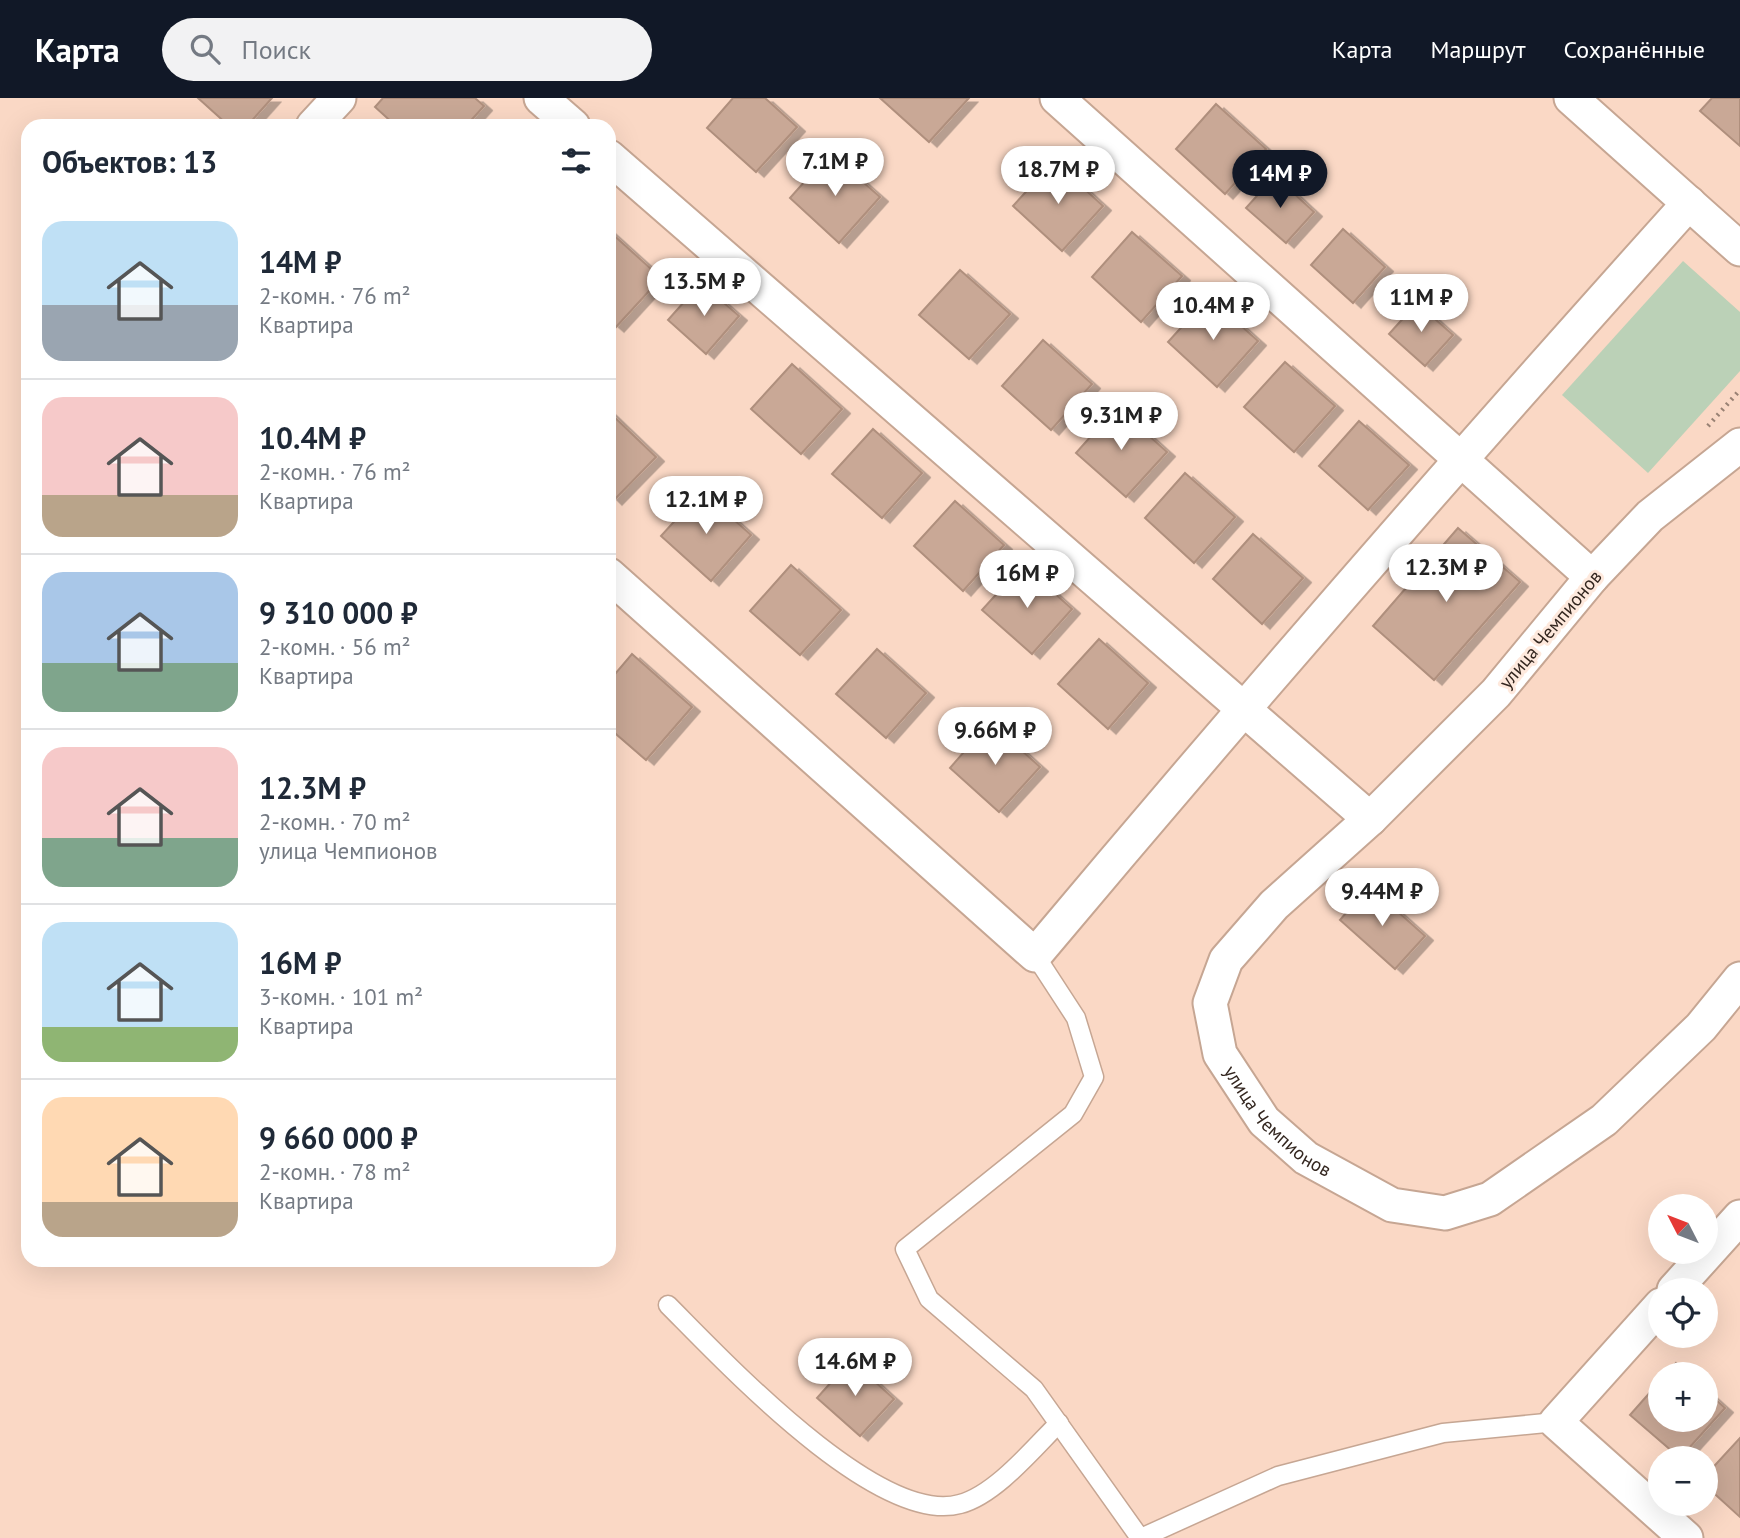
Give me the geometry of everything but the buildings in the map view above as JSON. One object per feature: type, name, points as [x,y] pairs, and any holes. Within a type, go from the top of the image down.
[{"type":"street","points":[[320,119],[339,98]]},
{"type":"street","points":[[541,98],[565,119]]},
{"type":"street","points":[[1057,98],[1592,577]]},
{"type":"street","points":[[1571,98],[1740,249]]},
{"type":"street","points":[[616,163],[1370,819]]},
{"type":"street","points":[[616,581],[1035,955],[1241,709],[1460,457],[1689,203]]},
{"type":"street","name":"улица Чемпионов","points":[[1740,445],[1650,516],[1592,577],[1496,693],[1370,819],[1274,905],[1226,960],[1210,1003],[1220,1054],[1264,1121],[1306,1158],[1392,1205],[1445,1213],[1490,1199],[1604,1120],[1701,1027],[1740,979]]},
{"type":"street","points":[[1686,1278],[1740,1217]]},
{"type":"street","points":[[1648,1319],[1556,1422],[1686,1538]]},
{"type":"lane","points":[[1035,955],[1076,1018],[1094,1077],[1073,1114],[905,1249],[929,1299],[1034,1389],[1140,1538],[1278,1476],[1443,1433],[1556,1422]]},
{"type":"lane","points":[[668,1305],[794,1427],[888,1491],[936,1509],[963,1504],[998,1482],[1059,1423]]},
{"type":"green space","points":[[1683,261],[1740,312],[1740,371],[1648,473],[1562,395]]}]
